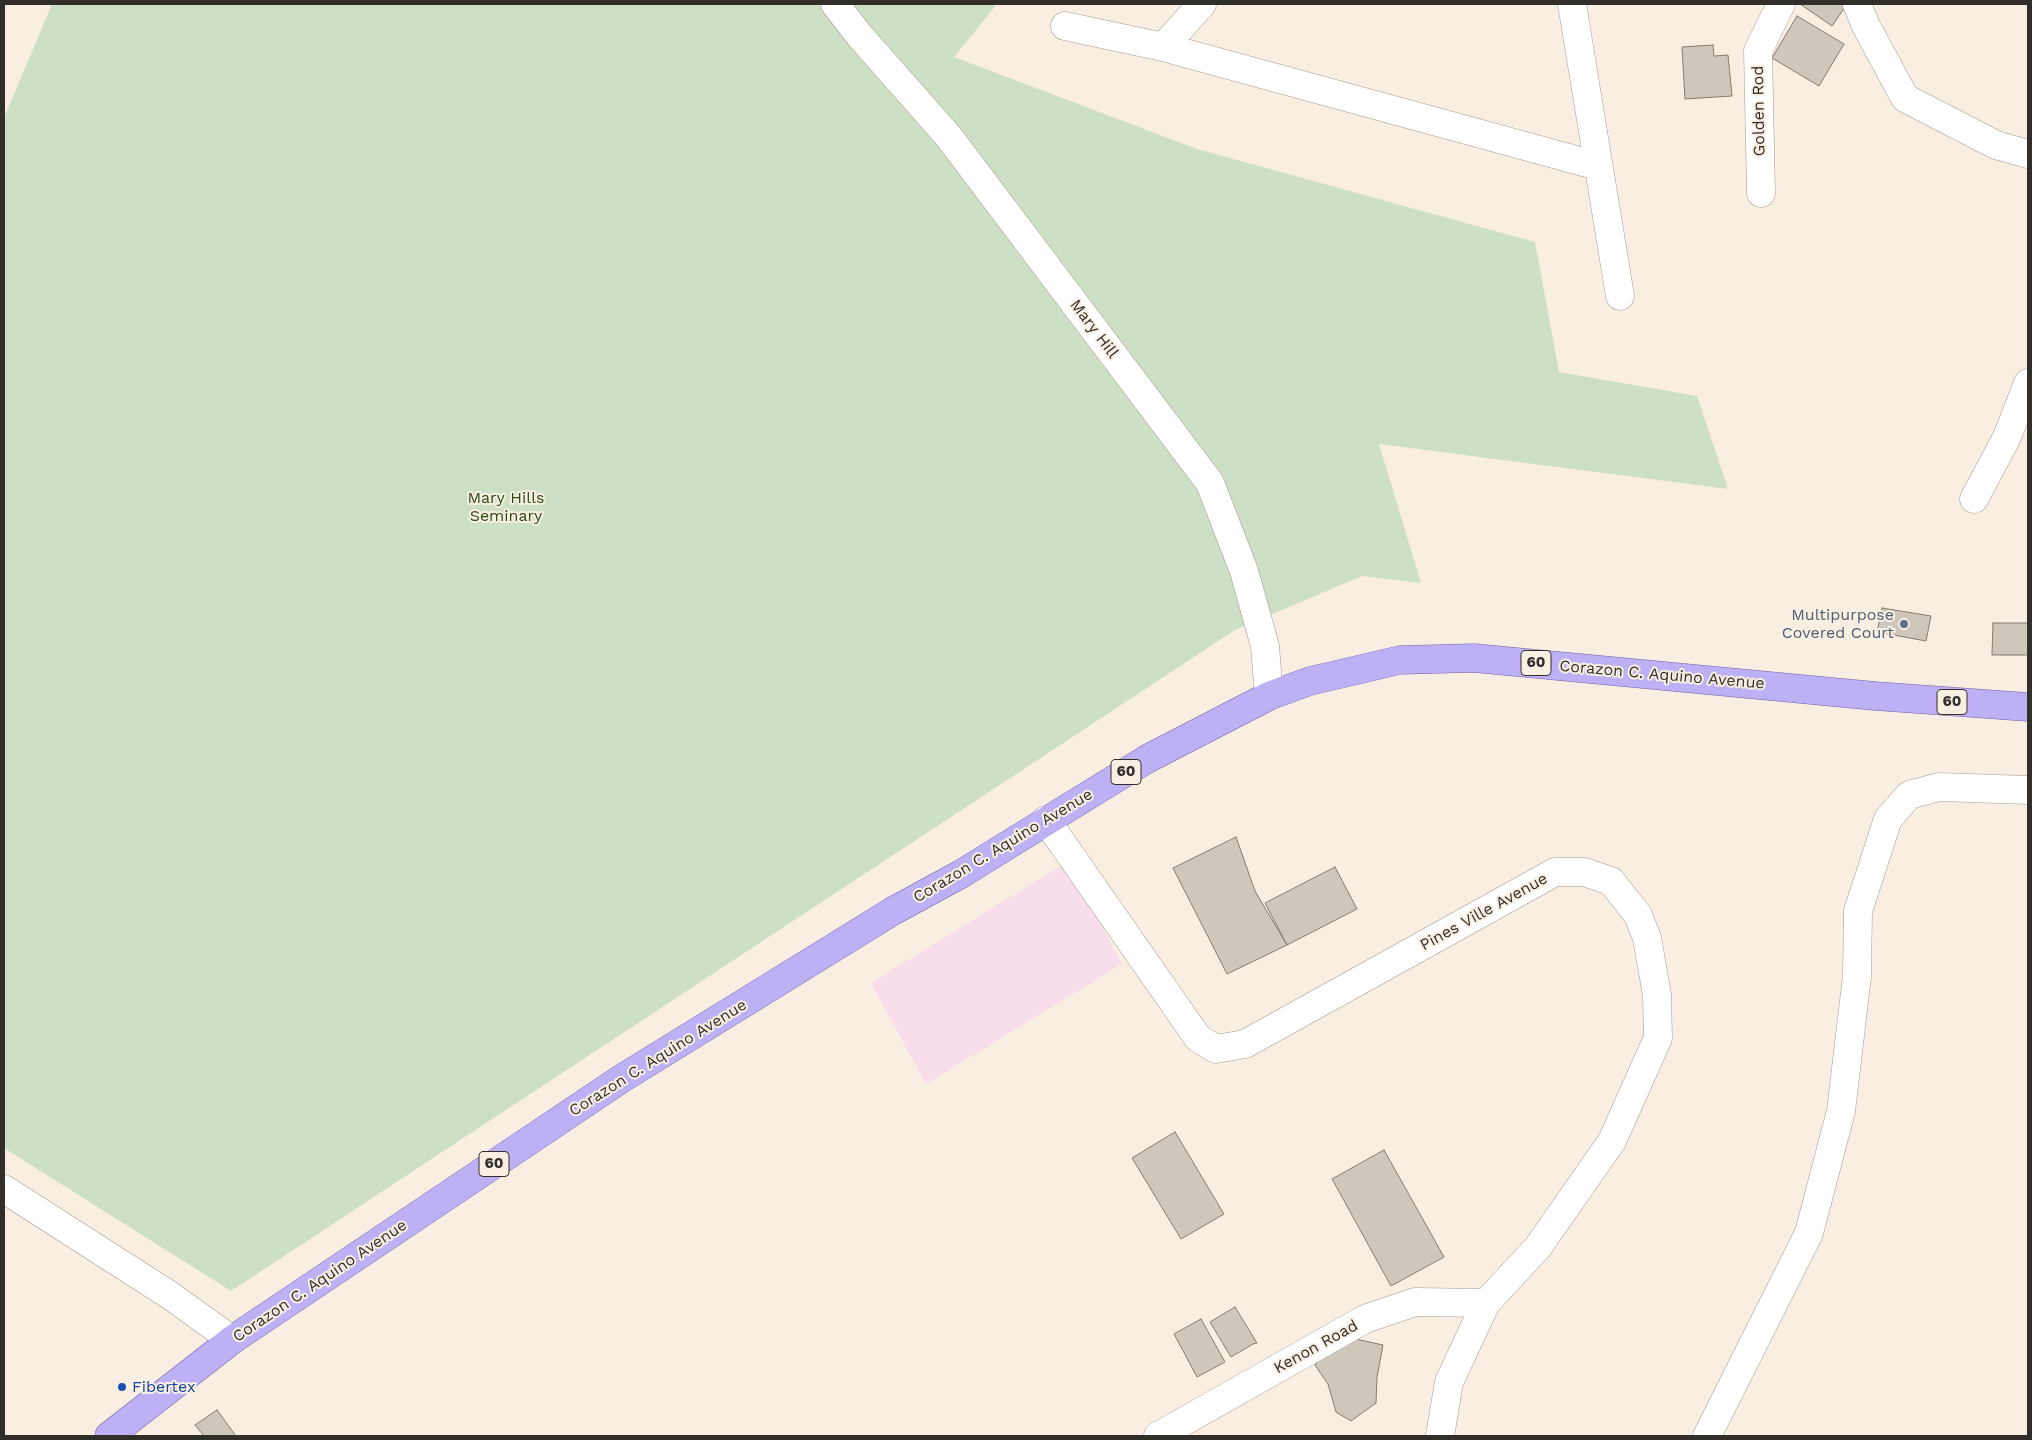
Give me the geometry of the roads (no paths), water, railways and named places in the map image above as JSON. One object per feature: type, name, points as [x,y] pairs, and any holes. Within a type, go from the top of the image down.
[{"type":"main road","name":"Corazon C. Aquino Avenue","points":[[109,1436],[232,1340],[621,1079],[893,911],[960,874],[1148,759],[1269,696],[1310,681],[1400,660],[1474,658],[1875,696],[2028,707]]},
{"type":"street","name":"Mary Hill","points":[[835,4],[859,35],[949,137],[1210,482],[1244,571],[1266,646],[1269,696]]},
{"type":"street","points":[[1163,47],[1202,4]]},
{"type":"street","points":[[1572,4],[1620,296]]},
{"type":"street","name":"Golden Rod","points":[[1761,193],[1758,51],[1781,4]]},
{"type":"street","points":[[1857,4],[1866,26],[1905,98],[1996,145],[2028,154]]},
{"type":"street","points":[[1065,26],[1163,47],[1598,166]]},
{"type":"street","points":[[1974,499],[2018,438],[2028,383]]},
{"type":"street","points":[[1706,1436],[1809,1233],[1841,1110],[1857,976],[1858,911],[1888,820],[1909,795],[1939,787],[2028,790]]},
{"type":"street","name":"Pines Ville Avenue","points":[[1046,820],[1198,1038],[1216,1049],[1245,1044],[1555,872],[1584,872],[1611,882],[1638,915],[1647,938],[1657,995],[1658,1038],[1612,1141],[1538,1246],[1486,1303],[1449,1382],[1440,1436]]},
{"type":"street","points":[[4,1189],[170,1296],[232,1340]]},
{"type":"street","name":"Kenon Road","points":[[1158,1436],[1365,1319],[1415,1302],[1486,1303]]},
{"type":"place","name":"Multipurpose Covered Court","points":[[1904,624]]},
{"type":"place","name":"Fibertex","points":[[122,1387]]},
{"type":"park label","name":"Mary Hills Seminary","points":[[506,507]]}]
